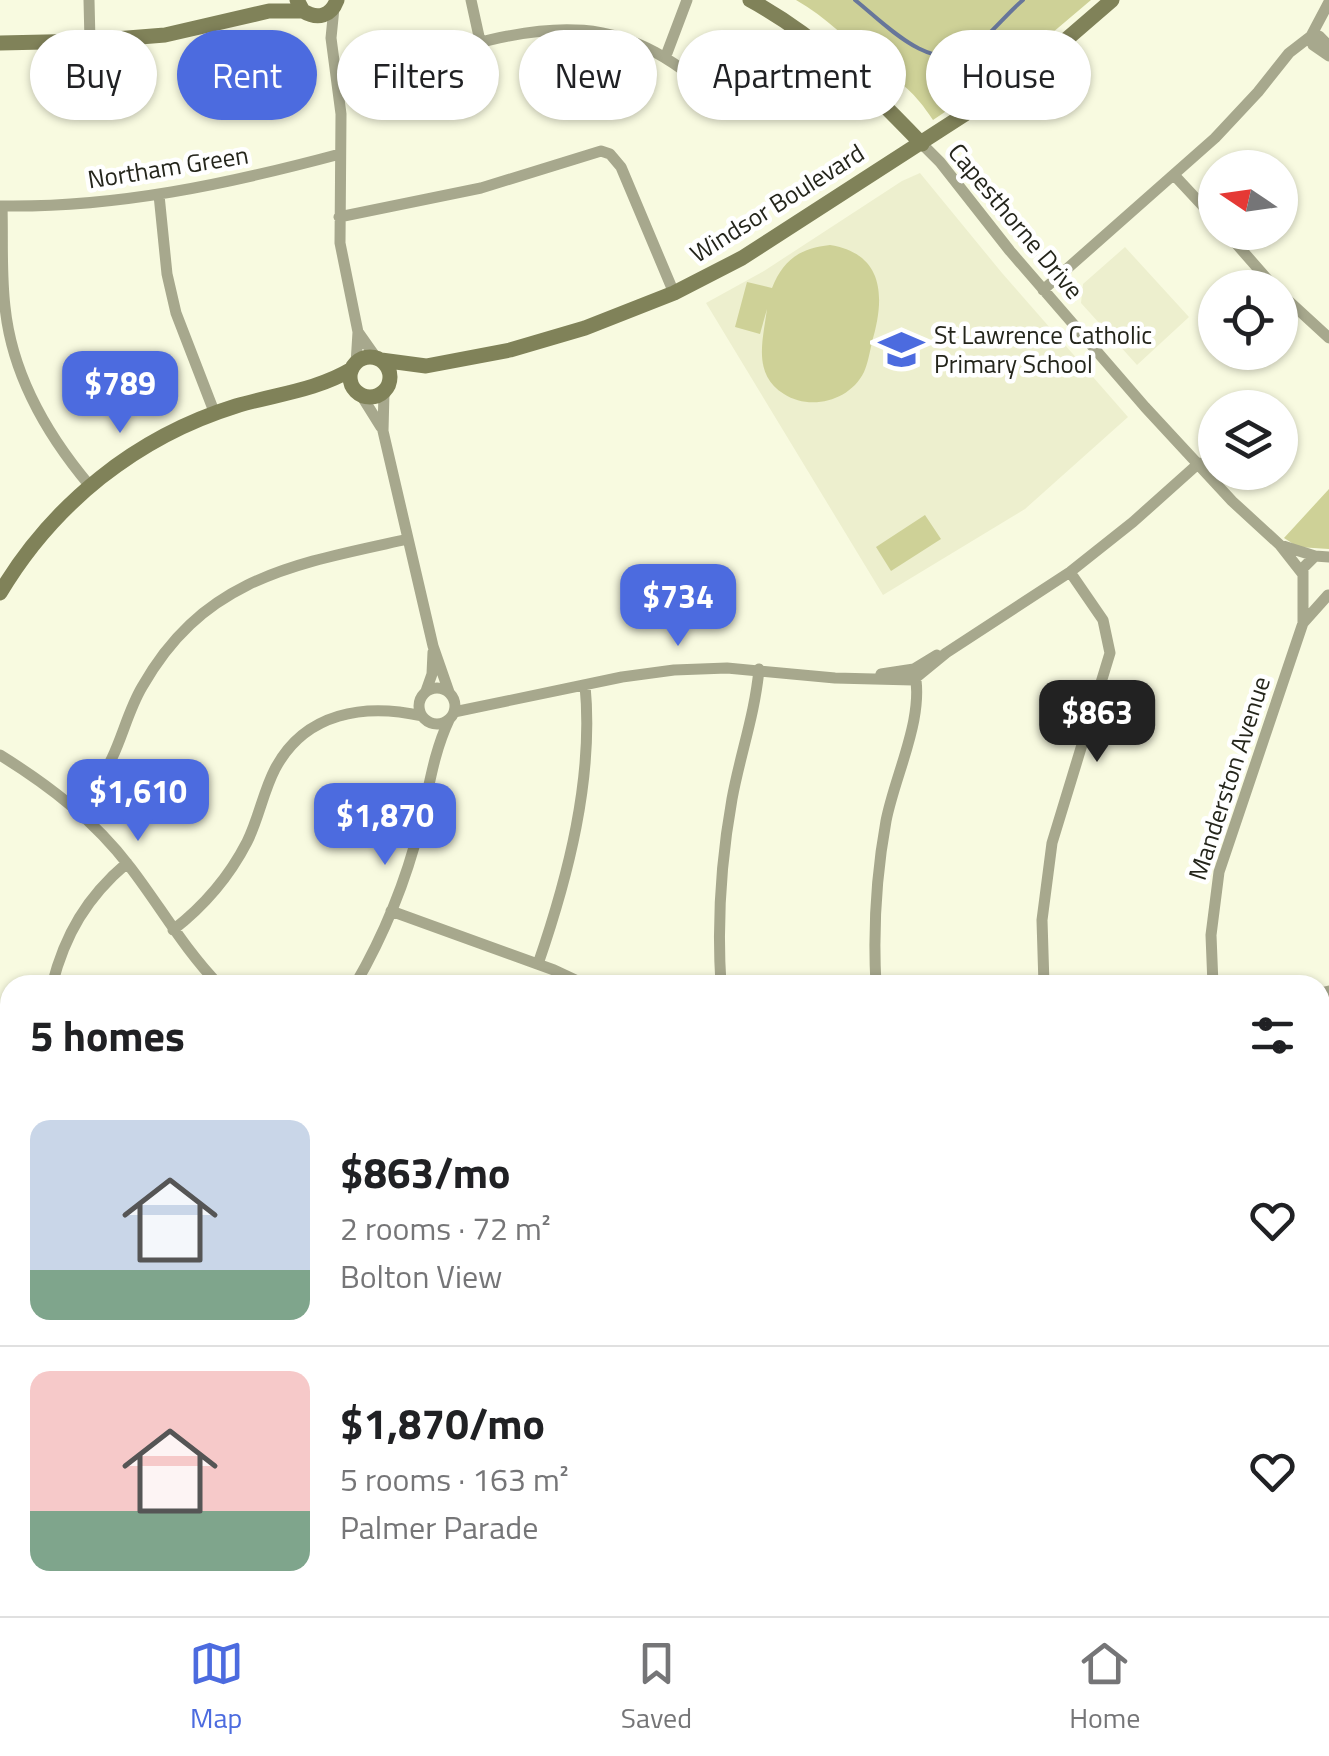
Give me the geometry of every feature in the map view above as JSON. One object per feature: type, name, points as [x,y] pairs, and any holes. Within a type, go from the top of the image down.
[{"type":"street","points":[[89,0],[90,30]]},
{"type":"street","points":[[269,12],[286,0]]},
{"type":"street","points":[[470,0],[477,30]]},
{"type":"street","points":[[667,53],[687,0]]},
{"type":"street","points":[[750,0],[791,25],[852,72],[922,144]]},
{"type":"street","name":"Windsor Boulevard","points":[[385,390],[426,366],[556,338],[674,294],[742,258],[1037,67],[1112,0]]},
{"type":"street","points":[[1314,39],[1329,2]]},
{"type":"street","points":[[157,35],[303,8],[319,16],[337,3]]},
{"type":"street","points":[[337,3],[330,38],[340,114],[340,243],[358,332],[351,382],[383,430]]},
{"type":"street","points":[[303,8],[330,38]]},
{"type":"street","points":[[1042,290],[1175,176],[1280,67],[1314,39],[1329,11]]},
{"type":"street","points":[[499,37],[544,27],[570,27],[620,34],[677,61]]},
{"type":"street","points":[[1314,39],[1329,46]]},
{"type":"street","points":[[1314,39],[1329,56]]},
{"type":"street","points":[[0,42],[30,42]]},
{"type":"street","name":"Capesthorne Drive","points":[[922,144],[1042,290],[1198,462]]},
{"type":"street","points":[[339,217],[481,188],[601,151],[610,154],[621,168],[674,294]]},
{"type":"street","name":"Northam Green","points":[[1,206],[95,204],[159,195],[340,154]]},
{"type":"street","points":[[1175,176],[1198,201]]},
{"type":"street","points":[[159,195],[167,274],[176,312],[215,414]]},
{"type":"street","points":[[1,206],[5,311],[15,353],[46,427],[90,486]]},
{"type":"street","points":[[1241,250],[1259,270]]},
{"type":"street","points":[[1298,310],[1329,338]]},
{"type":"street","points":[[358,332],[389,370],[383,430],[433,646],[450,693],[452,716],[432,759],[418,834],[392,912],[359,975]]},
{"type":"street","points":[[1,358],[15,353]]},
{"type":"street","points":[[0,593],[42,533],[90,486],[149,444],[215,414],[316,388],[366,358],[379,360]]},
{"type":"street","name":"Windsor Boulevard","points":[[379,360],[426,366]]},
{"type":"street","points":[[316,388],[373,397],[385,390]]},
{"type":"street","points":[[388,708],[440,724],[487,703],[674,670],[759,670],[835,678],[911,675],[930,658],[946,652],[1070,572],[1198,464]]},
{"type":"street","name":"Capesthorne Drive","points":[[1222,490],[1280,545],[1303,580]]},
{"type":"street","points":[[79,811],[112,759],[139,691],[158,660],[209,607],[270,573],[408,539]]},
{"type":"street","name":"Capesthorne Drive","points":[[1280,545],[1322,556]]},
{"type":"street","points":[[1322,556],[1306,563],[1303,580],[1315,595],[1329,595]]},
{"type":"street","points":[[1044,975],[1042,920],[1052,843],[1110,653],[1103,620],[1070,572]]},
{"type":"street","name":"Manderston Avenue","points":[[1213,975],[1211,935],[1219,872],[1303,623],[1303,580]]},
{"type":"street","points":[[1303,623],[1329,595]]},
{"type":"street","points":[[432,759],[419,705],[432,674],[433,646]]},
{"type":"street","points":[[721,975],[720,918],[726,841],[759,670]]},
{"type":"street","points":[[876,975],[880,858],[892,792],[919,692],[911,675]]},
{"type":"street","points":[[538,964],[558,903],[578,814],[586,728],[585,684]]},
{"type":"street","points":[[174,930],[201,907],[237,861],[276,768],[294,743],[314,726],[340,714],[388,708],[440,687],[487,703]]},
{"type":"street","points":[[2,757],[79,811],[127,863],[211,975]]},
{"type":"street","points":[[55,975],[64,945],[92,896],[127,863]]},
{"type":"street","points":[[392,912],[563,975]]},
{"type":"shaded area","name":"St Lawrence Catholic Primary School","points":[[920,173],[1128,417],[1025,509],[883,595],[706,303]]},
{"type":"shaded area","points":[[1125,247],[1189,317],[1137,365],[1081,303],[1083,284]]},
{"type":"green space","points":[[796,0],[1091,0],[1056,30],[926,30],[926,110],[906,88],[906,30],[838,30]]},
{"type":"green space","points":[[830,245],[848,250],[871,268],[879,310],[867,365],[858,382],[839,396],[806,402],[784,394],[767,377],[762,344],[767,309],[760,334],[735,327],[747,282],[772,288],[781,270],[794,257]]},
{"type":"green space","points":[[1329,489],[1329,549],[1298,547],[1284,538]]},
{"type":"green space","points":[[925,515],[941,539],[891,571],[876,547]]},
{"type":"waterway","points":[[855,0],[909,43],[940,56],[956,56],[971,49],[1023,0]]},
{"type":"place","name":"St Lawrence Catholic Primary School","points":[[901,349]]}]
